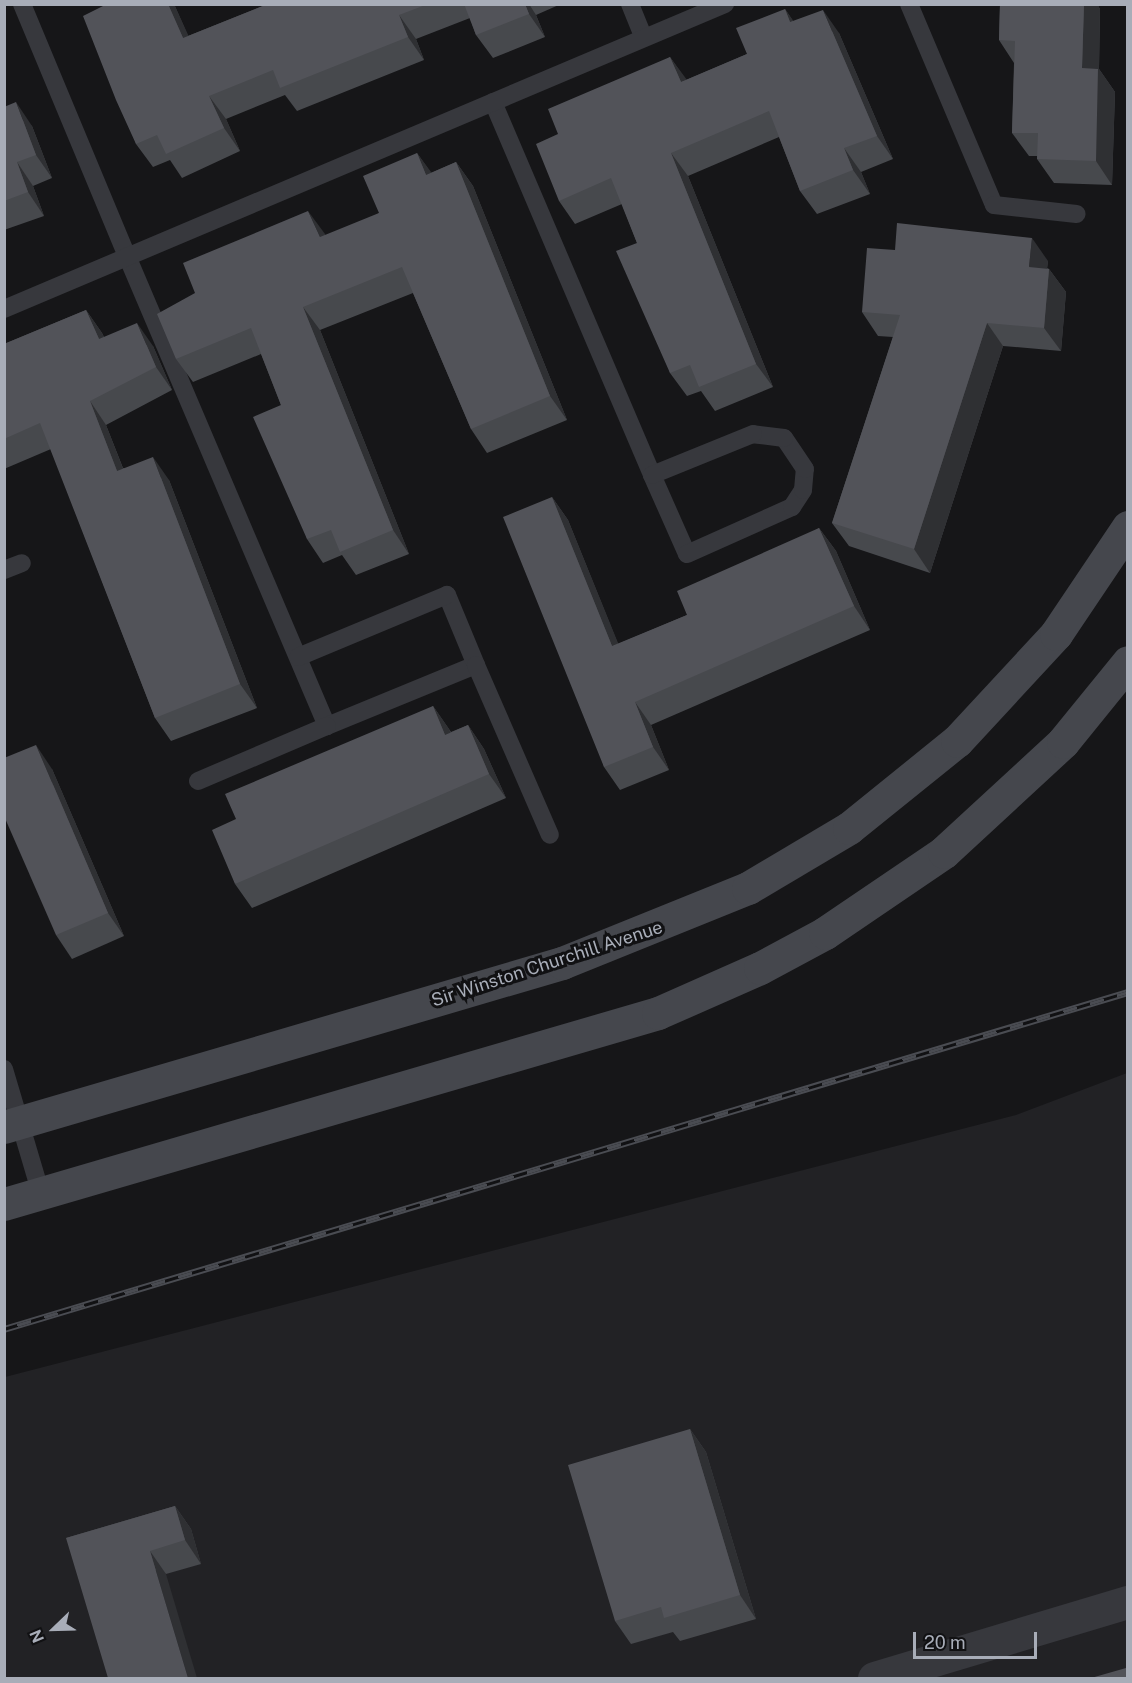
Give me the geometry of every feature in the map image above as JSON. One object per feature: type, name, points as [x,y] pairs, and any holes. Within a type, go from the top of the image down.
[{"type":"main road","name":"Sir Winston Churchill Avenue","points":[[13,1125],[562,963],[748,888],[849,828],[957,741],[1056,634],[1128,527]]},
{"type":"main road","points":[[4,1204],[658,1013],[760,968],[825,933],[944,852],[1039,766],[1128,662]]},
{"type":"street","points":[[874,1678],[913,1673],[1128,1602]]},
{"type":"lane","points":[[22,4],[327,726]]},
{"type":"lane","points":[[630,4],[643,37]]},
{"type":"lane","points":[[4,309],[725,4]]},
{"type":"lane","points":[[909,4],[994,205],[1077,214]]},
{"type":"lane","points":[[493,102],[652,475],[687,554],[792,507],[804,490],[805,469],[784,438],[753,434],[652,475]]},
{"type":"lane","points":[[4,570],[22,563]]},
{"type":"lane","points":[[298,657],[447,595],[550,835]]},
{"type":"lane","points":[[198,781],[476,665]]},
{"type":"lane","points":[[4,1069],[13,1125],[41,1194]]},
{"type":"shaded area","points":[[1127,1073],[1127,1678],[5,1678],[5,1377],[1016,1115]]},
{"type":"building","points":[[107,4],[168,4],[183,38],[268,4],[428,4],[399,15],[408,37],[280,88],[273,70],[209,96],[224,128],[166,154],[157,135],[136,144],[116,100],[83,16]]},
{"type":"building","points":[[464,4],[525,4],[529,14],[476,35]]},
{"type":"building","points":[[1000,4],[1084,4],[1082,68],[1098,69],[1096,161],[1037,159],[1038,133],[1012,133],[1015,41],[999,40]]},
{"type":"building","points":[[785,9],[790,22],[823,10],[877,136],[844,148],[853,170],[800,191],[769,111],[671,153],[756,364],[699,387],[690,365],[670,373],[616,251],[637,243],[611,178],[559,201],[536,144],[558,134],[548,109],[670,57],[681,82],[747,54],[736,28]]},
{"type":"building","points":[[16,102],[36,155],[17,162],[28,192],[4,201],[4,107]]},
{"type":"building","points":[[417,153],[426,175],[456,162],[550,396],[471,429],[402,267],[303,307],[393,530],[340,552],[331,530],[307,539],[253,417],[281,405],[251,328],[176,359],[157,314],[195,293],[183,263],[308,211],[320,237],[379,213],[363,176]]},
{"type":"building","points":[[897,223],[1032,238],[1029,267],[1049,269],[1044,328],[987,323],[914,549],[832,523],[900,315],[862,312],[867,248],[895,250]]},
{"type":"building","points":[[86,310],[99,339],[137,323],[156,367],[90,401],[117,471],[153,457],[240,684],[155,718],[40,423],[4,439],[4,344]]},
{"type":"building","points":[[552,497],[612,646],[687,615],[677,591],[819,528],[854,606],[635,702],[653,747],[604,767],[503,517]]},
{"type":"building","points":[[433,706],[445,735],[468,725],[489,774],[235,884],[212,830],[236,819],[225,794]]},
{"type":"building","points":[[36,745],[108,913],[56,935],[4,816],[4,758]]},
{"type":"building","points":[[690,1429],[740,1595],[664,1618],[661,1607],[615,1621],[568,1465]]},
{"type":"building","points":[[175,1506],[185,1540],[150,1551],[188,1678],[108,1678],[66,1538]]},
{"type":"building","points":[[1126,1668],[1128,1678],[1091,1678]]},
{"type":"railway","points":[[4,1329],[1128,992]]}]
